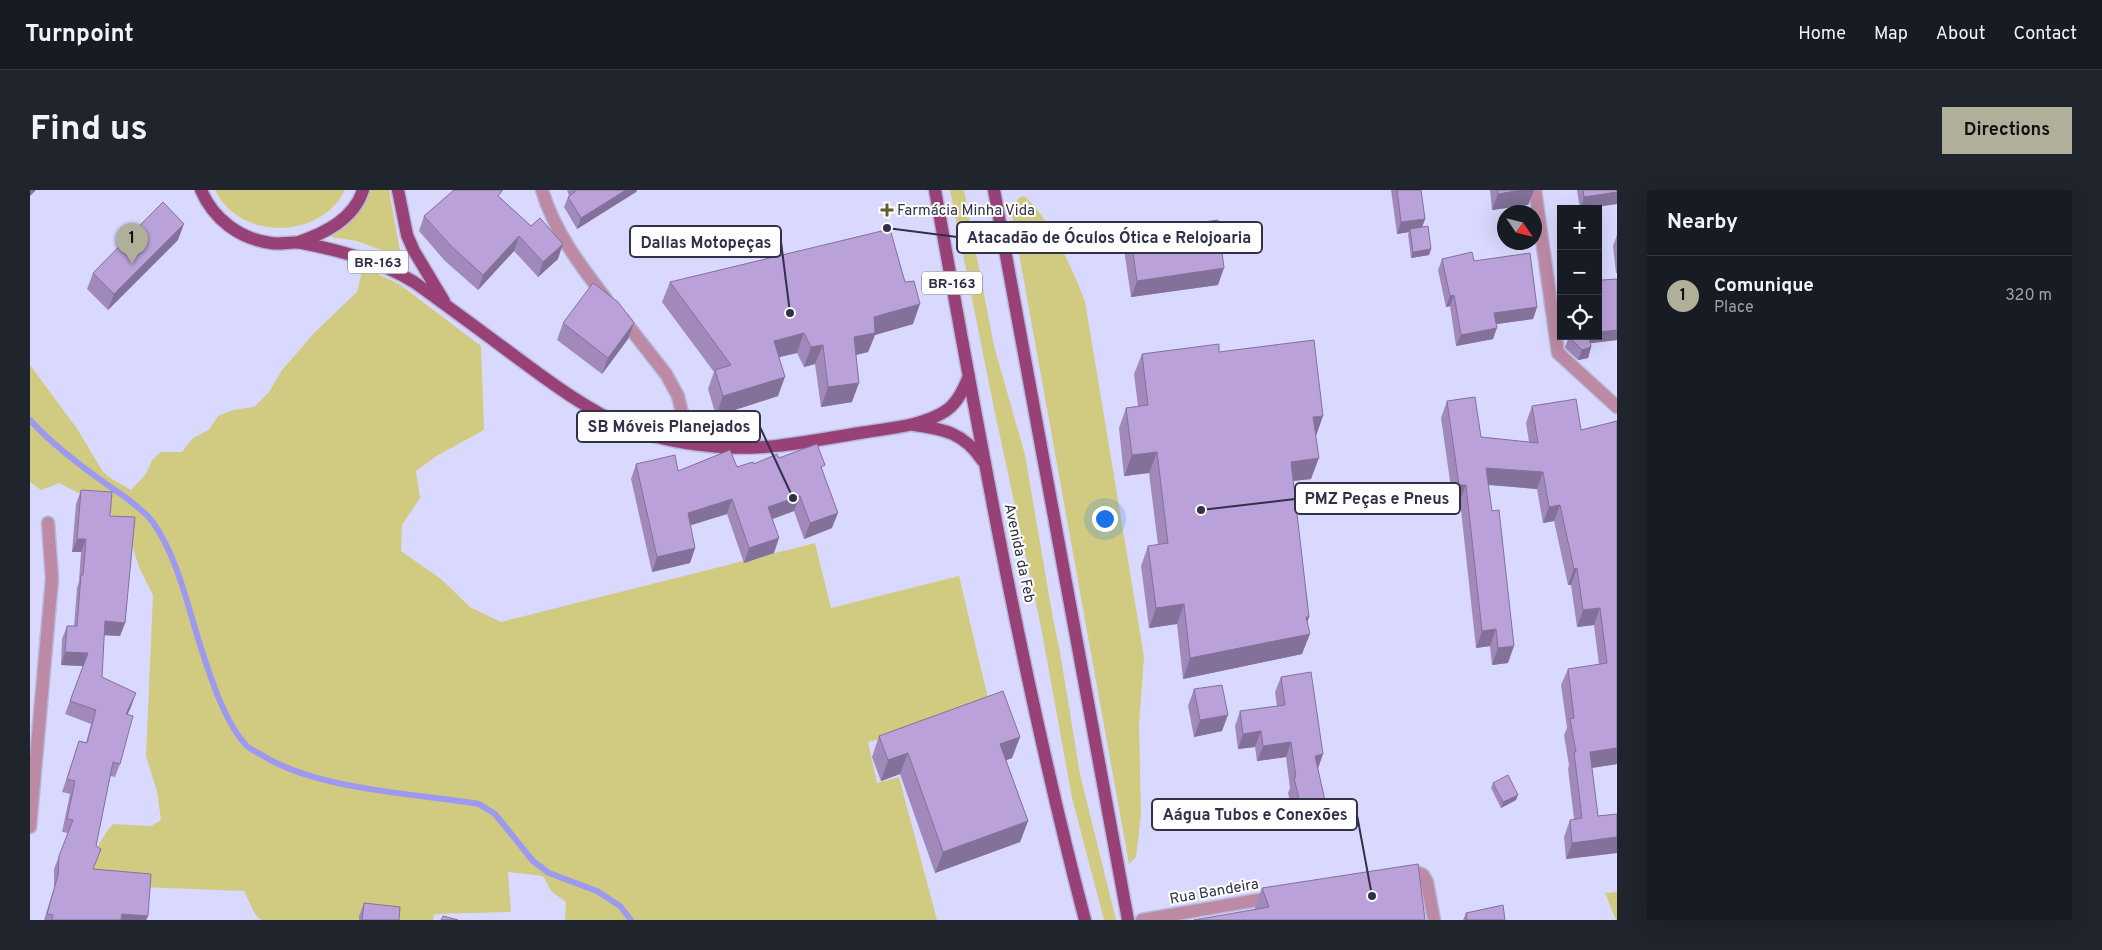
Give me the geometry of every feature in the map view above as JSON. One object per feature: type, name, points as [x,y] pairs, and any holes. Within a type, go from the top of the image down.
[{"type":"main road","name":"BR-163","points":[[201,190],[206,202],[224,223],[246,237],[272,244],[299,242],[324,233],[346,217],[363,190]]},
{"type":"main road","name":"BR-163","points":[[398,190],[407,236],[447,305]]},
{"type":"main road","name":"Avenida da Feb","points":[[935,190],[985,465],[1064,841],[1085,920]]},
{"type":"main road","points":[[994,190],[1128,920]]},
{"type":"main road","name":"BR-163","points":[[299,242],[375,261],[414,282],[547,380],[580,401],[631,428],[689,443],[722,447],[772,446],[912,424],[948,410],[961,394],[969,376]]},
{"type":"main road","points":[[912,424],[944,430],[961,438],[974,447],[985,465]]},
{"type":"street","points":[[542,190],[548,212],[579,264],[666,374],[678,396],[689,443]]},
{"type":"street","points":[[1535,190],[1555,287],[1558,353],[1617,408]]},
{"type":"street","points":[[30,827],[36,697],[52,579],[48,523]]},
{"type":"street","points":[[1387,877],[1416,872],[1423,875],[1427,882],[1434,920]]},
{"type":"street","name":"Rua Bandeira","points":[[1142,920],[1289,894]]},
{"type":"shaded area","points":[[215,190],[345,190],[334,206],[318,218],[300,225],[280,228],[260,226],[242,219],[226,207]]},
{"type":"shaded area","points":[[371,190],[389,190],[403,258],[357,241],[331,237],[352,220]]},
{"type":"shaded area","points":[[950,190],[964,190],[994,346],[1025,455],[1080,774],[1116,920],[1104,920],[1072,798],[1041,627]]},
{"type":"shaded area","points":[[1024,196],[1034,206],[1052,231],[1085,301],[1144,657],[1139,724],[1141,815],[1136,857],[1129,864],[1011,209],[1019,198]]},
{"type":"shaded area","points":[[363,267],[399,284],[481,346],[484,430],[438,455],[416,471],[420,498],[402,525],[401,551],[441,579],[470,607],[501,622],[815,543],[831,608],[959,576],[991,711],[868,742],[877,783],[899,777],[937,920],[565,920],[566,902],[552,892],[543,876],[508,872],[511,912],[434,914],[433,920],[261,920],[255,914],[244,891],[89,885],[98,846],[113,824],[151,826],[161,820],[157,791],[146,756],[153,595],[139,567],[128,532],[104,506],[59,483],[41,490],[30,482],[30,365],[78,430],[103,472],[131,490],[146,474],[152,460],[161,452],[182,452],[193,438],[209,430],[218,416],[233,410],[254,407],[269,392],[282,370],[315,332],[357,292]]},
{"type":"shaded area","points":[[1617,892],[1617,920],[1616,920],[1605,893]]},
{"type":"building","points":[[454,190],[502,190],[498,196],[531,226],[540,218],[563,244],[543,262],[519,236],[483,275],[451,246],[424,216]]},
{"type":"building","points":[[574,190],[626,190],[581,218],[568,197],[575,192]]},
{"type":"building","points":[[1397,190],[1421,190],[1425,219],[1401,222]]},
{"type":"building","points":[[1498,190],[1522,190],[1498,194]]},
{"type":"building","points":[[1583,190],[1617,190],[1617,192],[1584,197]]},
{"type":"building","points":[[163,202],[184,224],[114,294],[93,273]]},
{"type":"building","points":[[1218,220],[1224,268],[1137,281],[1130,232]]},
{"type":"building","points":[[1428,226],[1431,249],[1413,252],[1410,229]]},
{"type":"building","points":[[890,229],[905,282],[914,281],[920,304],[874,317],[875,333],[854,337],[859,383],[828,387],[823,345],[811,347],[804,333],[774,341],[785,377],[723,396],[715,370],[731,365],[670,282]]},
{"type":"building","points":[[1472,252],[1474,261],[1530,253],[1537,307],[1494,313],[1497,328],[1461,335],[1454,295],[1450,296],[1442,259]]},
{"type":"building","points":[[1617,279],[1617,330],[1602,332],[1602,280]]},
{"type":"building","points":[[593,283],[618,302],[634,323],[608,358],[563,323]]},
{"type":"building","points":[[1314,340],[1323,416],[1313,417],[1319,458],[1291,462],[1309,617],[1306,617],[1310,634],[1190,658],[1184,604],[1156,608],[1148,546],[1168,543],[1157,452],[1132,455],[1126,408],[1148,405],[1142,354],[1219,344],[1219,352]]},
{"type":"building","points":[[1572,340],[1590,340],[1591,347],[1582,350]]},
{"type":"building","points":[[1475,397],[1481,437],[1538,443],[1532,406],[1576,399],[1581,430],[1617,421],[1617,748],[1590,752],[1598,816],[1617,814],[1617,837],[1572,843],[1570,820],[1582,818],[1574,752],[1576,752],[1570,719],[1574,718],[1568,669],[1607,663],[1600,608],[1583,610],[1577,568],[1574,569],[1560,505],[1549,507],[1543,472],[1486,468],[1492,511],[1499,510],[1514,646],[1498,648],[1496,629],[1482,631],[1466,485],[1459,485],[1447,401]]},
{"type":"building","points":[[817,444],[825,465],[821,467],[838,513],[810,523],[800,496],[768,507],[779,538],[749,548],[732,499],[688,513],[695,548],[657,557],[636,464],[675,455],[678,471],[730,450],[737,467],[753,462],[754,464],[777,454],[779,458]]},
{"type":"building","points":[[81,490],[112,492],[110,516],[135,517],[125,623],[105,621],[102,677],[136,693],[126,714],[133,716],[120,764],[113,762],[96,846],[101,849],[93,869],[151,874],[148,916],[122,914],[121,920],[52,920],[53,915],[47,914],[58,875],[59,856],[73,820],[67,819],[75,781],[67,779],[79,741],[87,743],[96,710],[70,701],[88,653],[65,652],[67,626],[77,626],[81,575],[83,575],[86,539],[77,539]]},
{"type":"building","points":[[1311,672],[1323,754],[1315,756],[1326,805],[1302,811],[1294,778],[1296,777],[1291,742],[1263,746],[1261,731],[1243,734],[1240,711],[1285,705],[1281,677]]},
{"type":"building","points":[[1222,685],[1228,715],[1200,720],[1194,689]]},
{"type":"building","points":[[1003,691],[1020,737],[1000,744],[1028,821],[943,852],[908,753],[888,760],[879,736]]},
{"type":"building","points":[[1508,775],[1518,795],[1503,802],[1493,783]]},
{"type":"building","points":[[1418,864],[1425,920],[1194,920],[1269,907],[1262,888]]},
{"type":"building","points":[[364,903],[400,907],[399,920],[362,920]]},
{"type":"building","points":[[1503,905],[1505,920],[1467,920],[1466,913]]},
{"type":"building","points":[[443,916],[458,920],[441,920]]},
{"type":"waterway","points":[[30,420],[85,469],[136,505],[152,521],[169,550],[176,567],[220,701],[232,726],[248,747],[283,766],[336,783],[479,804],[495,814],[533,861],[549,873],[597,891],[620,906],[631,920]]},
{"type":"place","name":"Farmácia Minha Vida","points":[[887,210]]},
{"type":"place","name":"Atacadão de Óculos Ótica e Relojoaria","points":[[887,228]]},
{"type":"place","name":"Comunique","points":[[132,264]]},
{"type":"place","name":"Dallas Motopeças","points":[[790,313]]},
{"type":"place","name":"SB Móveis Planejados","points":[[793,498]]},
{"type":"place","name":"PMZ Peças e Pneus","points":[[1201,510]]},
{"type":"place","name":"Aágua Tubos e Conexões","points":[[1372,896]]}]
